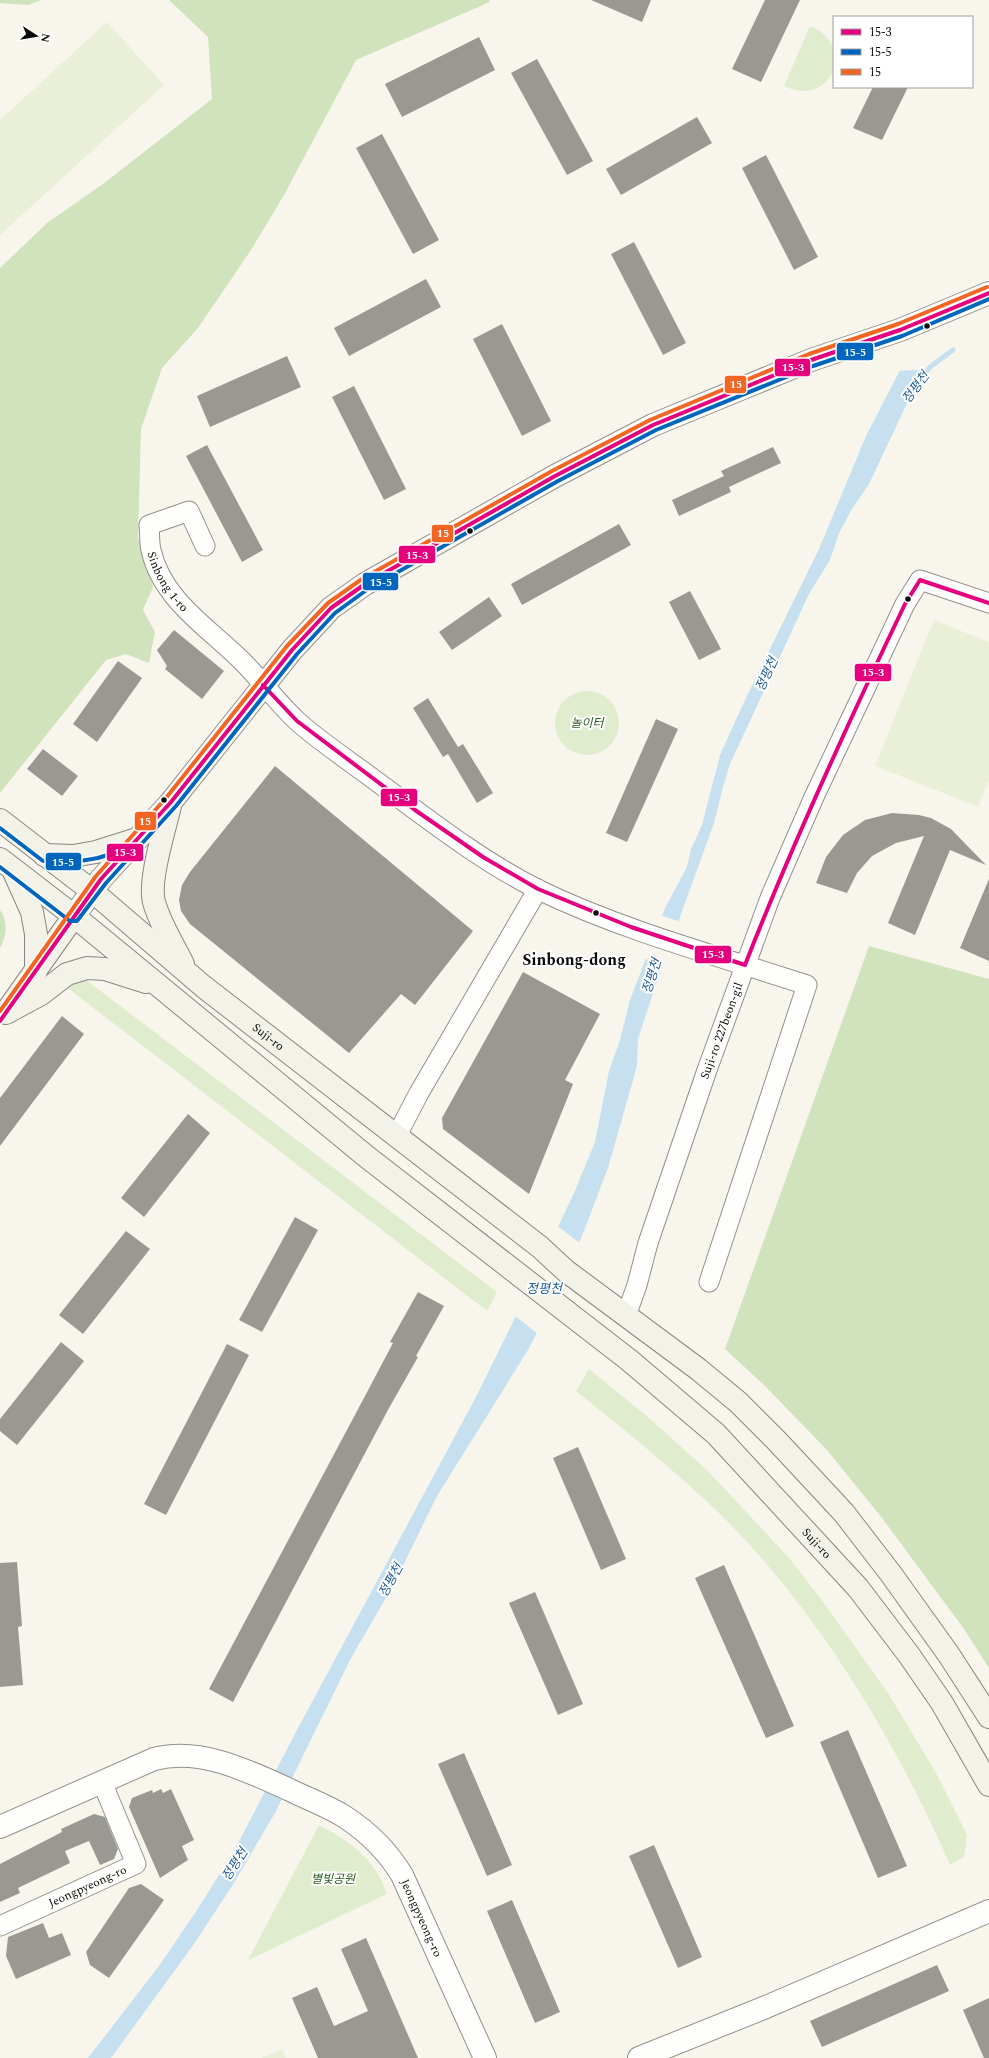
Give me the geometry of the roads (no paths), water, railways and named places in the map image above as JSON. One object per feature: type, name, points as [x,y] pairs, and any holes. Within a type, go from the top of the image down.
[{"type":"main road","points":[[171,802],[156,866],[153,885],[153,900],[160,921],[188,974]]},
{"type":"main road","name":"Suji-ro","points":[[0,820],[92,891],[188,974],[396,1137],[540,1247],[566,1271],[626,1316]]},
{"type":"main road","points":[[44,855],[73,856],[96,852],[134,840]]},
{"type":"main road","points":[[6,864],[74,916],[160,987]]},
{"type":"main road","points":[[6,864],[32,912],[36,934],[36,971]]},
{"type":"main road","points":[[3,1017],[74,916]]},
{"type":"main road","points":[[3,1017],[41,994],[67,974],[87,968],[105,969],[160,987]]},
{"type":"main road","name":"Suji-ro","points":[[160,987],[366,1157],[600,1340],[635,1365],[716,1434],[858,1588],[909,1655],[942,1703],[989,1785]]},
{"type":"main road","points":[[626,1316],[698,1369],[738,1402],[777,1440],[844,1513],[925,1621],[989,1718]]},
{"type":"street","points":[[74,916],[92,891],[134,840],[171,802],[263,685],[315,624],[348,596],[384,573],[555,476],[653,425],[811,360],[900,330],[984,298]]},
{"type":"street","name":"Sinbong 1-ro","points":[[205,546],[189,511],[149,525],[151,550],[157,566],[175,598],[209,633],[242,661],[297,721],[409,805],[483,857],[538,889],[630,927],[745,965]]},
{"type":"street","name":"Suji-ro 227beon-gil","points":[[626,1316],[637,1285],[648,1243],[745,965],[770,898],[814,797],[905,604],[920,580],[989,603]]},
{"type":"street","points":[[396,1137],[419,1092],[538,889]]},
{"type":"street","points":[[709,1282],[807,985],[745,965]]},
{"type":"street","name":"Jeongpyeong-ro","points":[[0,1926],[136,1864],[102,1782],[165,1756],[194,1756],[208,1758],[253,1773],[323,1805],[345,1817],[386,1851],[402,1875],[485,2058]]},
{"type":"street","points":[[0,1827],[102,1782]]},
{"type":"street","points":[[639,2058],[766,2007],[989,1911]]},
{"type":"water","name":"정평천","points":[[915,353],[934,363],[919,378],[869,484],[852,509],[839,533],[830,560],[809,594],[730,764],[714,823],[661,969],[638,1039],[637,1066],[608,1168],[584,1231],[553,1302],[528,1350],[437,1496],[394,1584],[351,1658],[275,1813],[234,1883],[194,1944],[111,2058],[88,2058],[159,1966],[197,1910],[234,1851],[298,1728],[476,1397],[514,1320],[574,1193],[595,1142],[609,1071],[620,1040],[630,1000],[665,908],[687,867],[691,849],[702,825],[720,755],[744,702],[819,549],[866,436],[899,372]]},
{"type":"waterway","name":"정평천","points":[[913,388],[930,367],[953,350]]},
{"type":"district","name":"Sinbong-dong","points":[[574,959]]},
{"type":"park label","name":"놀이터","points":[[587,723]]},
{"type":"park label","name":"별빛공원","points":[[333,1879]]}]
